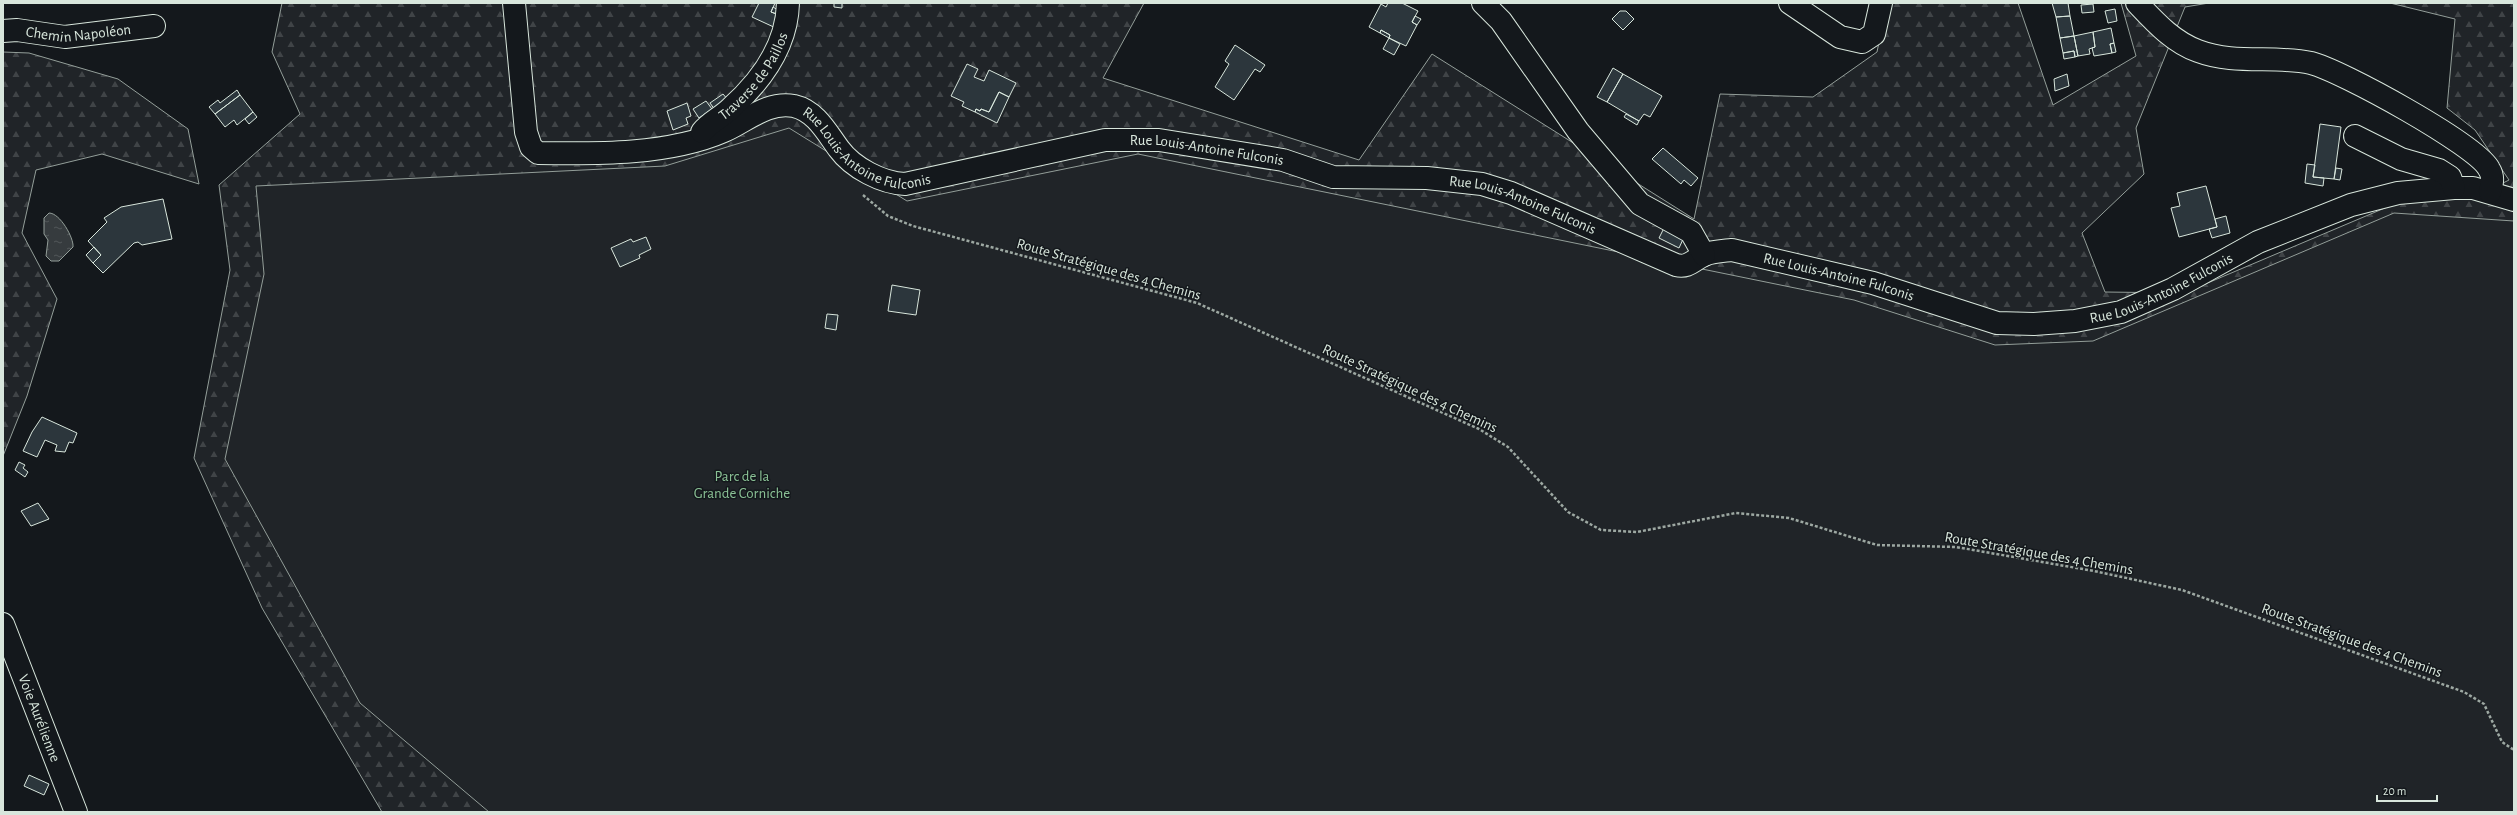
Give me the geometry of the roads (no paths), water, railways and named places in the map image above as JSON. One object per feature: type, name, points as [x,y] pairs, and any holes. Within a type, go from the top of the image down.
[{"type":"street","name":"Rue Louis-Antoine Fulconis","points":[[514,3],[526,132],[531,147],[538,153],[577,154],[647,149],[703,139],[725,131],[772,107],[795,107],[813,117],[828,132],[840,150],[856,164],[882,180],[904,184],[1105,140],[1159,140],[1283,160],[1332,177],[1427,178],[1482,184],[1511,194],[1676,265],[1688,266],[1704,255],[1716,251],[1732,250],[1873,283],[1997,323],[2034,324],[2075,321],[2121,312],[2173,289],[2258,242],[2351,205],[2398,193],[2454,188],[2473,188],[2514,200]]},
{"type":"street","name":"Traverse de Paillos","points":[[703,139],[702,132],[705,128],[730,109],[747,92],[770,63],[786,27],[788,3]]},
{"type":"street","points":[[1483,3],[1501,21],[1578,131],[1640,204],[1691,232],[1704,255]]},
{"type":"street","points":[[1790,3],[1840,37],[1862,42],[1874,34],[1881,3]]},
{"type":"street","points":[[2137,3],[2164,32],[2197,51],[2229,60],[2294,60],[2312,63],[2361,85],[2445,131],[2477,157],[2489,167],[2493,179],[2490,192]]},
{"type":"street","name":"Chemin Napoléon","points":[[3,31],[16,30],[65,37],[154,26]]},
{"type":"street","points":[[2355,136],[2401,159],[2439,170],[2450,177],[2454,188]]},
{"type":"street","name":"Voie Aurélienne","points":[[3,624],[78,808]]},
{"type":"water","points":[[49,213],[58,217],[62,221],[69,232],[73,243],[73,247],[59,261],[51,261],[46,256],[48,240],[44,234],[44,218]]},
{"type":"park label","name":"Parc de la Grande Corniche","points":[[742,484]]}]
